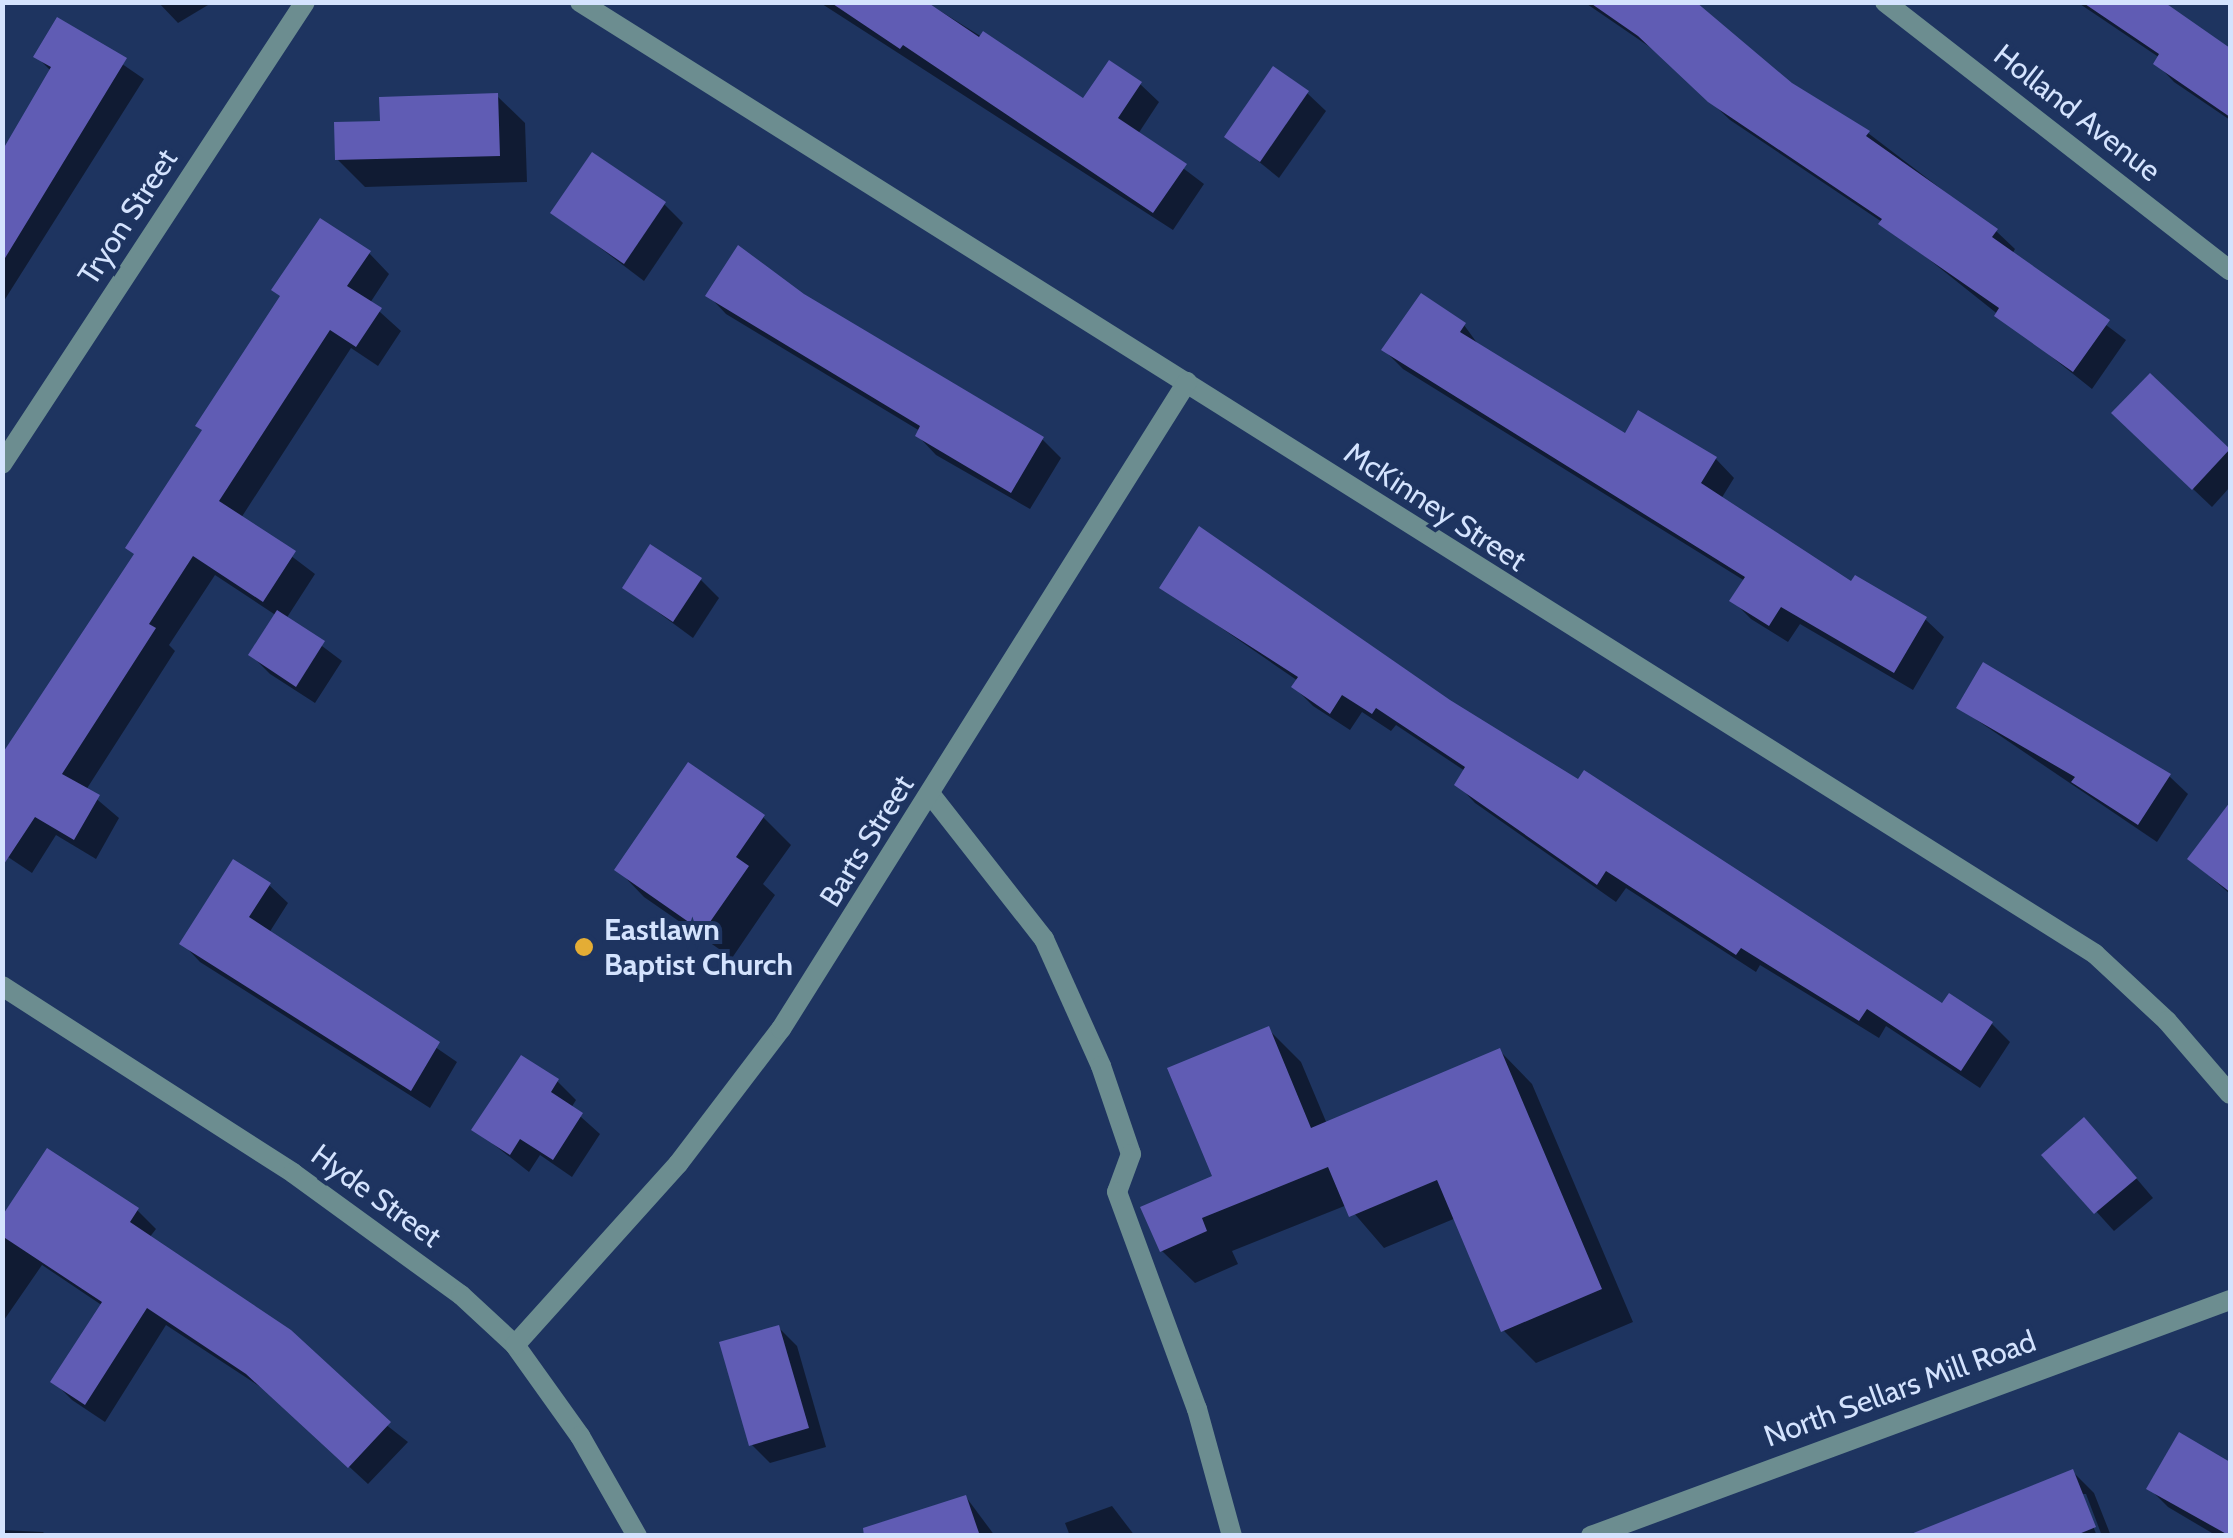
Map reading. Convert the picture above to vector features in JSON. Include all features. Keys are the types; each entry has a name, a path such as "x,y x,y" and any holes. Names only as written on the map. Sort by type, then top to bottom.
{"street":[{"name":"Tryon Street","path":"2,464 305,2"},
{"name":"McKinney Street","path":"580,2 1187,382 1445,551 2095,954 2167,1020 2230,1094"},
{"name":"Holland Avenue","path":"1885,2 2230,272"},
{"name":"Barts Street","path":"515,1346 678,1164 782,1030 1187,382"},
{"path":"932,795 1044,939 1102,1066 1130,1154 1116,1192 1197,1409 1232,1536"},
{"name":"Hyde Street","path":"2,986 379,1231 515,1346 580,1436 637,1536"},
{"name":"North Sellars Mill Road","path":"1591,1536 2230,1300"}],"building":[{"path":"830,2 927,2 979,37 983,31 1083,98 1109,60 1142,82 1118,118 1187,164 1153,213 903,45 900,49"},
{"path":"1589,2 1696,2 1792,83 1870,131 1866,136 1998,229 1992,237 2110,320 2073,372 1994,316 1999,308 1878,224 1882,219 1708,102 1638,36"},
{"path":"2082,2 2164,2 2230,48 2230,117 2153,64 2159,54"},
{"path":"57,17 127,58 2,263 2,151 51,67 33,57"},
{"path":"1273,66 1309,91 1260,162 1224,137"},
{"path":"498,93 500,156 335,160 334,122 380,121 379,97"},
{"path":"592,152 666,202 624,264 550,213"},
{"path":"320,218 371,251 347,286 382,308 356,347 330,330 219,501 296,551 263,602 193,556 149,624 156,628 62,774 100,795 74,840 35,817 2,867 2,754 134,554 125,548 202,430 195,426 280,296 271,290"},
{"path":"738,245 804,294 1044,437 1011,493 915,436 920,426 705,296"},
{"path":"1421,293 1466,323 1460,332 1625,433 1638,410 1717,457 1701,483 1851,581 1855,575 1927,617 1894,673 1781,607 1769,626 1729,601 1745,577 1381,350"},
{"path":"2150,373 2230,449 2192,490 2111,413"},
{"path":"1199,526 1450,700 1578,779 1584,770 1942,1003 1949,993 1993,1022 1961,1071 1867,1009 1859,1021 1741,948 1736,955 1606,871 1597,885 1454,785 1465,767 1376,708 1372,714 1342,695 1330,714 1291,687 1298,677 1159,588"},
{"path":"650,544 702,578 673,622 622,588"},
{"path":"277,610 325,641 296,687 248,655"},
{"path":"1983,662 2171,774 2138,825 2071,782 2075,777 1956,708"},
{"path":"688,762 765,815 736,857 749,866 703,932 614,870"},
{"path":"2230,802 2230,892 2187,859"},
{"path":"233,859 271,883 249,917 440,1042 411,1091 179,944"},
{"path":"1269,1026 1311,1128 1500,1048 1602,1289 1501,1332 1437,1180 1349,1217 1328,1167 1202,1218 1207,1231 1160,1252 1140,1207 1212,1176 1167,1068"},
{"path":"521,1055 559,1079 551,1092 583,1113 553,1160 520,1139 510,1155 471,1130"},
{"path":"2084,1117 2137,1178 2094,1214 2041,1155"},
{"path":"47,1148 139,1208 130,1222 291,1330 391,1422 348,1468 246,1374 147,1308 85,1405 50,1382 102,1302 2,1236 2,1216"},
{"path":"779,1325 809,1428 749,1446 719,1342"},
{"path":"2179,1432 2230,1462 2230,1536 2146,1489"},
{"path":"2073,1469 2096,1527 2074,1536 1906,1536"},
{"path":"966,1495 980,1536 864,1536 863,1528"}],"place":[{"name":"Eastlawn Baptist Church","path":"584,947"}]}
